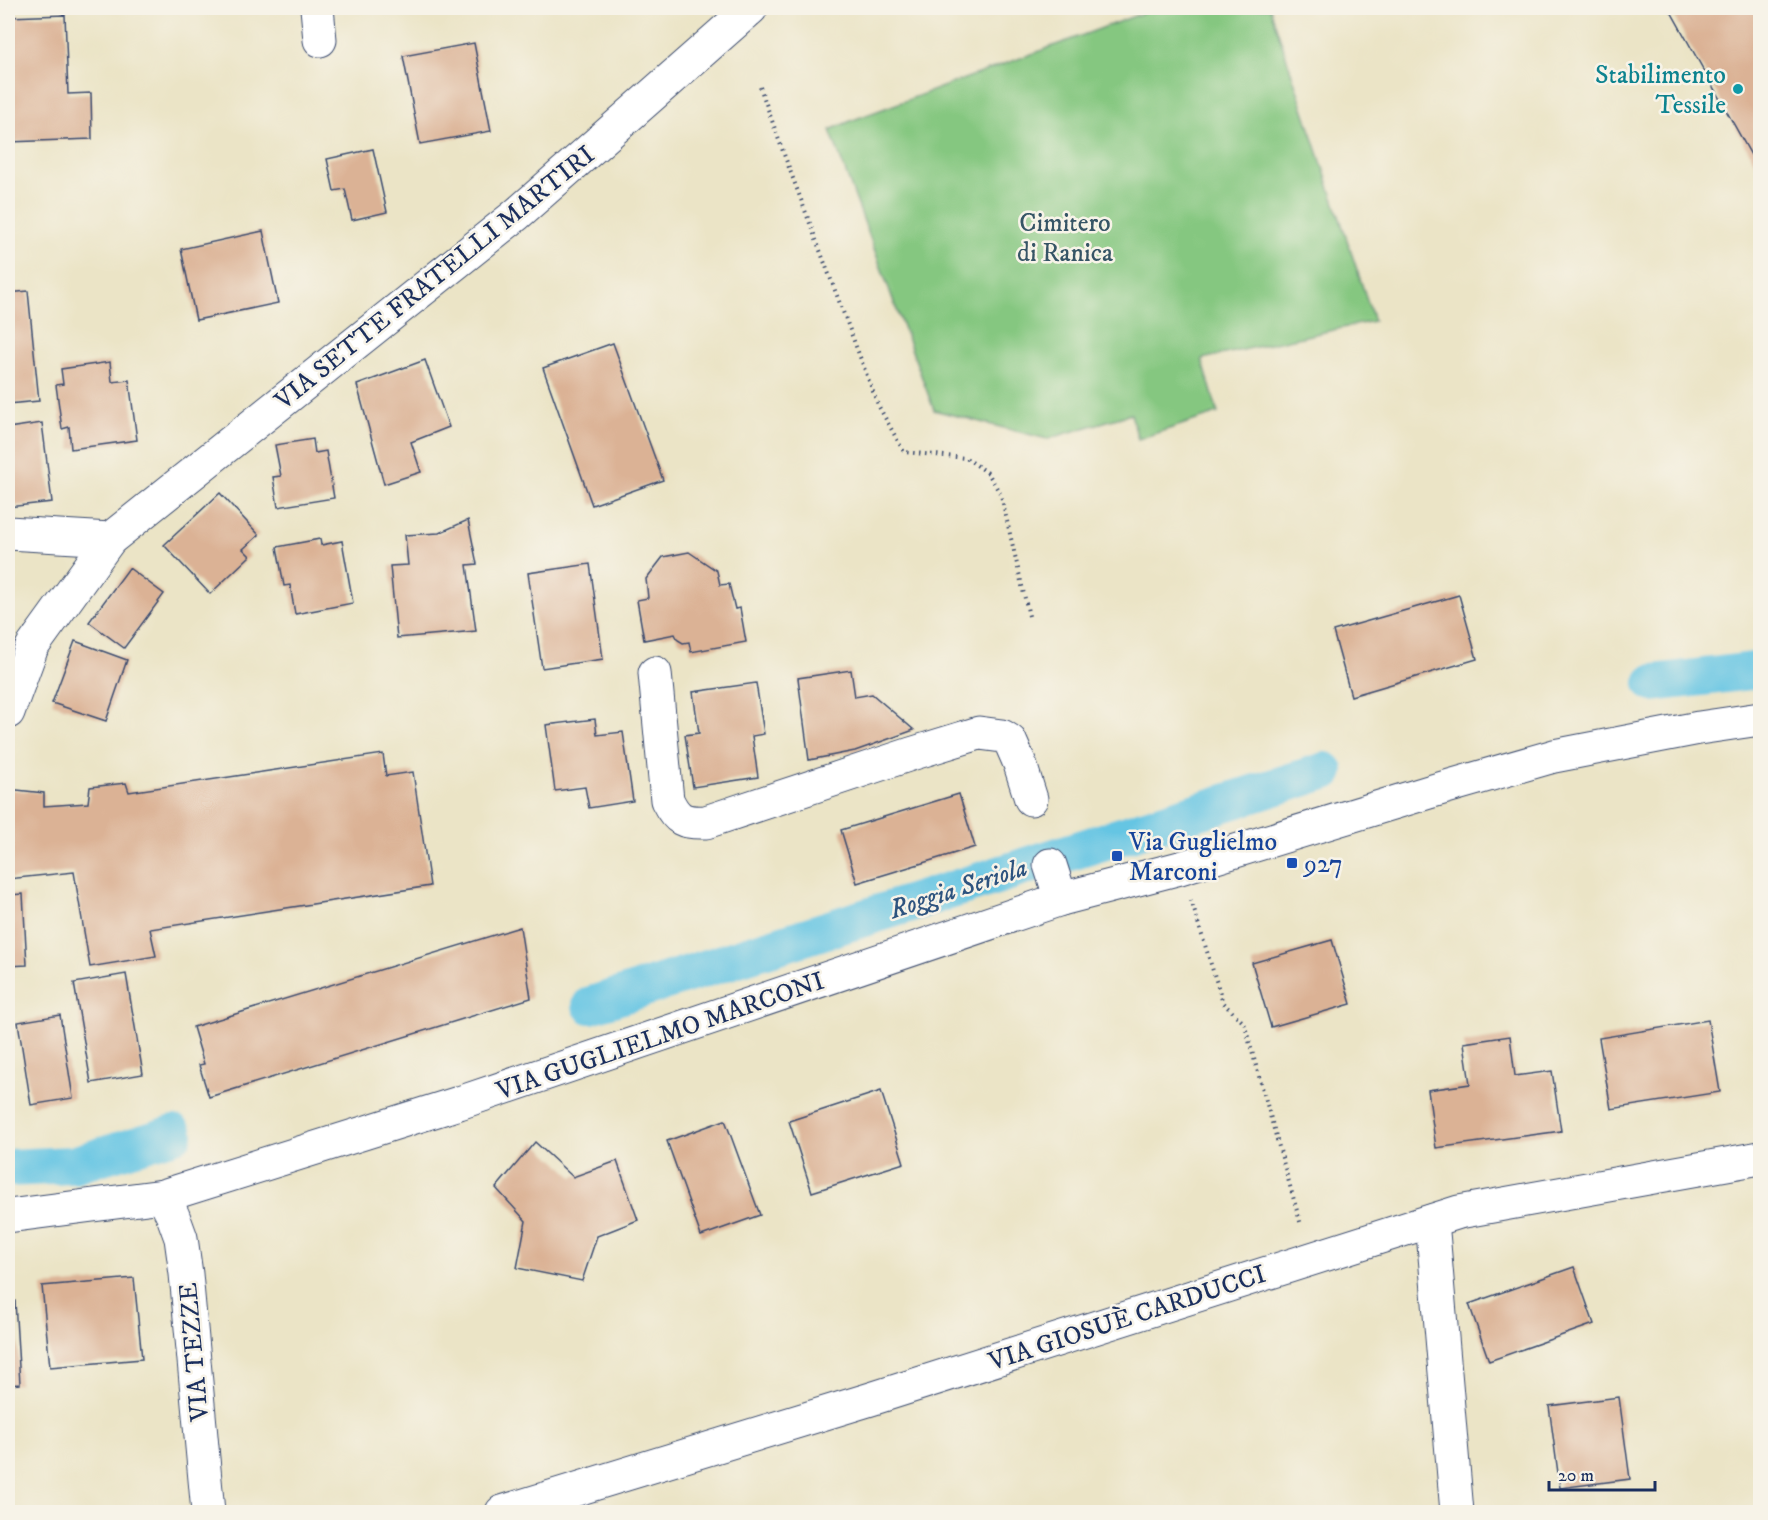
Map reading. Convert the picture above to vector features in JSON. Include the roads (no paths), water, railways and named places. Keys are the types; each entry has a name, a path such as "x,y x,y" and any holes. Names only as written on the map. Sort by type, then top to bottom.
{"street":[{"path":"317,8 320,40"},
{"name":"VIA SETTE FRATELLI MARTIRI","path":"8,712 32,647 110,539 516,215 751,8"},
{"path":"8,533 110,539"},
{"path":"655,673 667,800 675,815 691,822 706,822 979,733 1002,736 1010,741 1031,799"},
{"name":"VIA GUGLIELMO MARCONI","path":"8,1216 164,1196 459,1103 1060,899 1180,868 1554,756 1699,728 1761,719"},
{"path":"1050,865 1060,899"},
{"name":"VIA GIOSUÈ CARDUCCI","path":"502,1512 871,1399 1459,1212 1761,1158"},
{"name":"VIA TEZZE","path":"164,1196 181,1238 186,1274 207,1512"},
{"path":"1432,1221 1457,1512"}],"waterway":[{"path":"1653,683 1760,670"},
{"name":"Roggia Seriola","path":"591,1005 1325,771"},
{"path":"8,1168 73,1165 174,1134"}],"place":[{"name":"Stabilimento Tessile","path":"1738,89"},
{"name":"Via Guglielmo Marconi","path":"1117,856"},
{"name":"927","path":"1292,863"}],"park label":[{"name":"Cimitero di Ranica","path":"1065,237"}]}
